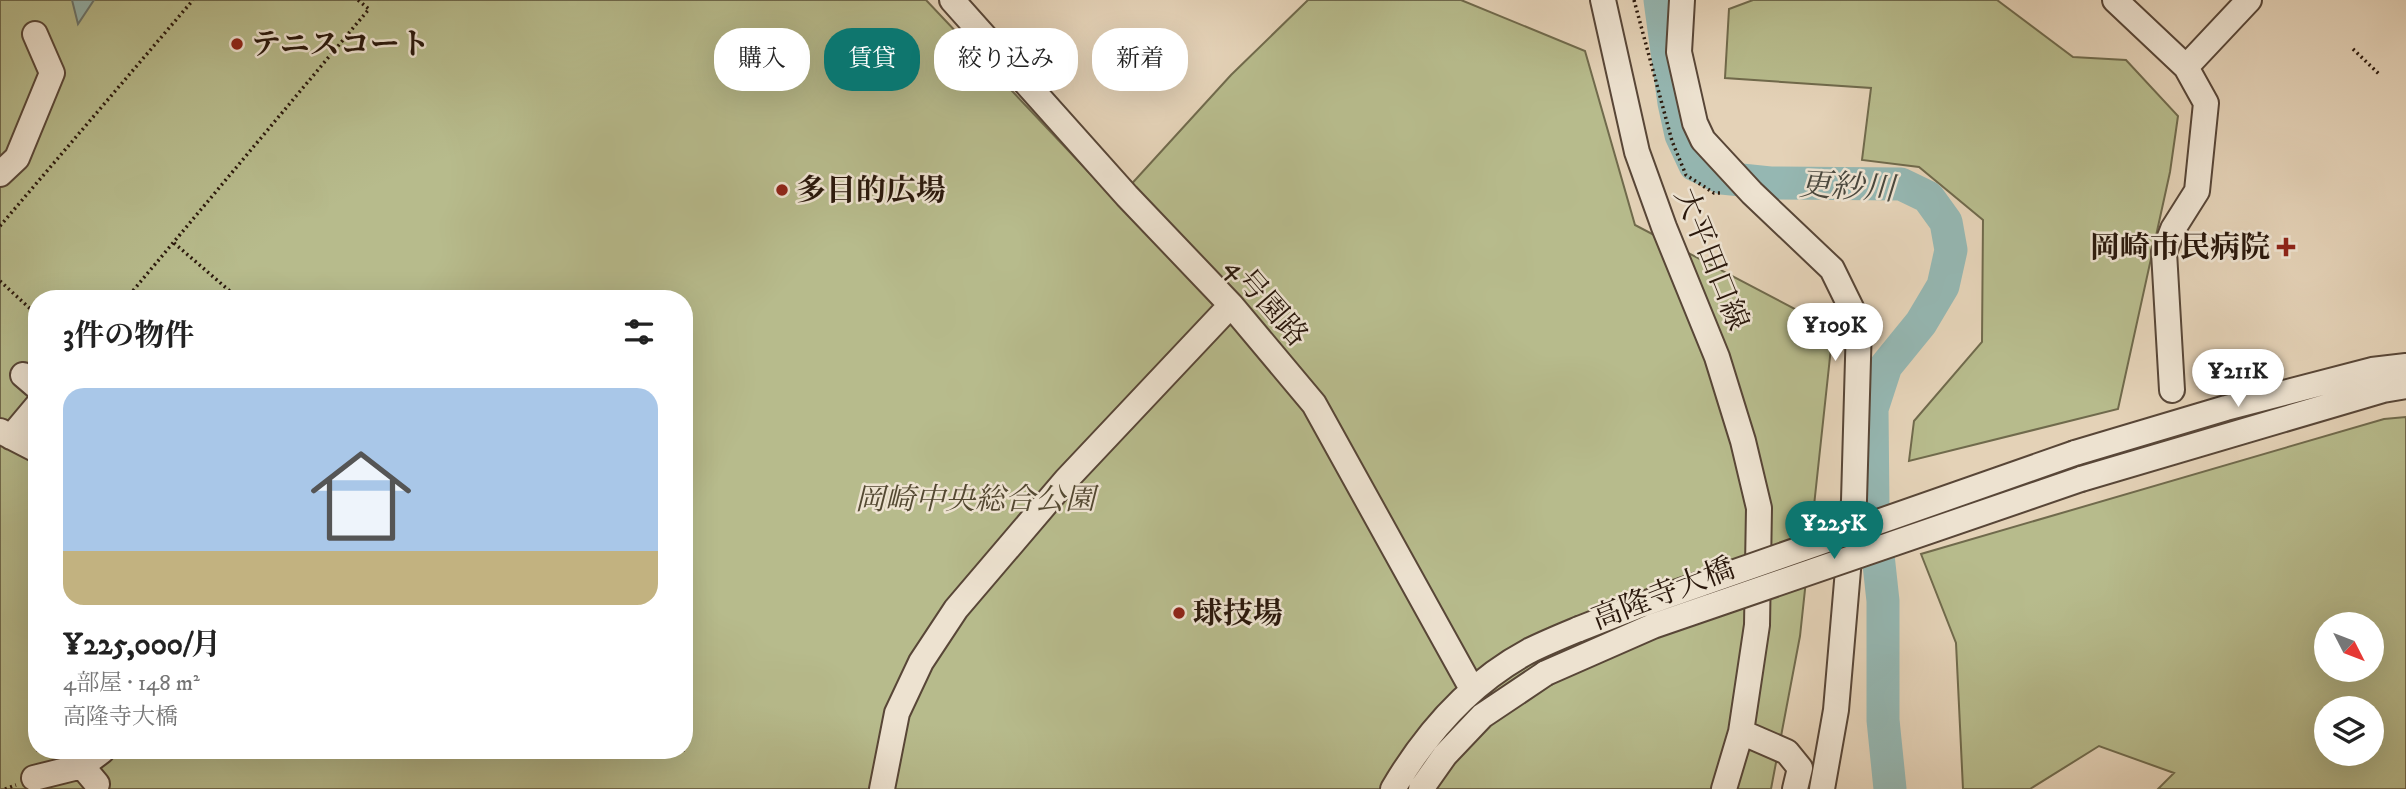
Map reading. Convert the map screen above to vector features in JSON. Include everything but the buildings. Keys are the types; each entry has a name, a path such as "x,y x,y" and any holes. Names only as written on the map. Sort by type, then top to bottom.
{"street":[{"name":"4号園路","path":"952,0 1127,196 1231,305 1314,404 1472,689"},
{"name":"大平田口線","path":"1603,0 1637,152 1664,227 1717,357 1743,440 1759,508 1757,625 1741,732 1724,789"},
{"path":"1682,0 1679,52 1695,122 1703,140 1752,193 1832,269 1859,324 1854,500 1836,710 1822,789"},
{"path":"2115,0 2186,66 2206,103 2197,191 2174,229 2164,252 2172,390"},
{"path":"2186,66 2249,0"},
{"path":"0,174 17,158 52,73 35,34"},
{"path":"882,789 897,713 921,662 956,609 1066,480 1231,305"},
{"name":"高隆寺大橋","path":"1393,789 1440,722 1472,689 1528,652 1579,629 2075,453 2252,401 2372,370 2406,366"},
{"name":"高隆寺大橋","path":"1421,789 1446,755 1482,716 1546,673 1653,626 2081,479 2383,390 2406,386"},
{"path":"28,414 6,434 28,445"},
{"path":"1741,732 1787,752 1800,768 1796,789"},
{"path":"34,778 83,764"}],"path":[{"path":"0,226 192,0"},
{"path":"134,290 369,9 358,0"},
{"path":"1634,0 1649,51"},
{"path":"2353,49 2379,74"},
{"path":"174,243 229,290"},
{"path":"0,281 28,307"}],"green space":[{"name":"岡崎中央総合公園","path":"0,0 926,0 952,28 934,28 934,91 1012,91 1116,201 1231,75 1308,0 1461,0 1585,51 1635,225 1833,329 1800,636 1771,789 0,789"},
{"path":"1753,0 1997,0 2073,57 2126,60 2178,116 2170,172 2118,409 1909,461 1914,421 1982,342 1983,220 1919,167 1862,160 1871,88 1725,78 1729,9"},
{"path":"2406,417 2406,789 2158,789 2174,773 2099,746 2030,789 1963,789 1956,643 1921,554 2384,419"}],"water":[{"path":"72,0 94,0 78,24"}],"waterway":[{"name":"更紗川","path":"1660,0 1674,103 1681,135 1695,165 1722,178 1770,183 1901,184 1928,197 1946,222 1951,250 1943,286 1921,323 1886,366 1872,409 1873,509 1883,601 1883,720 1890,789"}],"place":[{"name":"テニスコート","path":"237,44"},
{"name":"多目的広場","path":"782,190"},
{"name":"岡崎市民病院","path":"2286,247"},
{"name":"球技場","path":"1179,613"}]}
